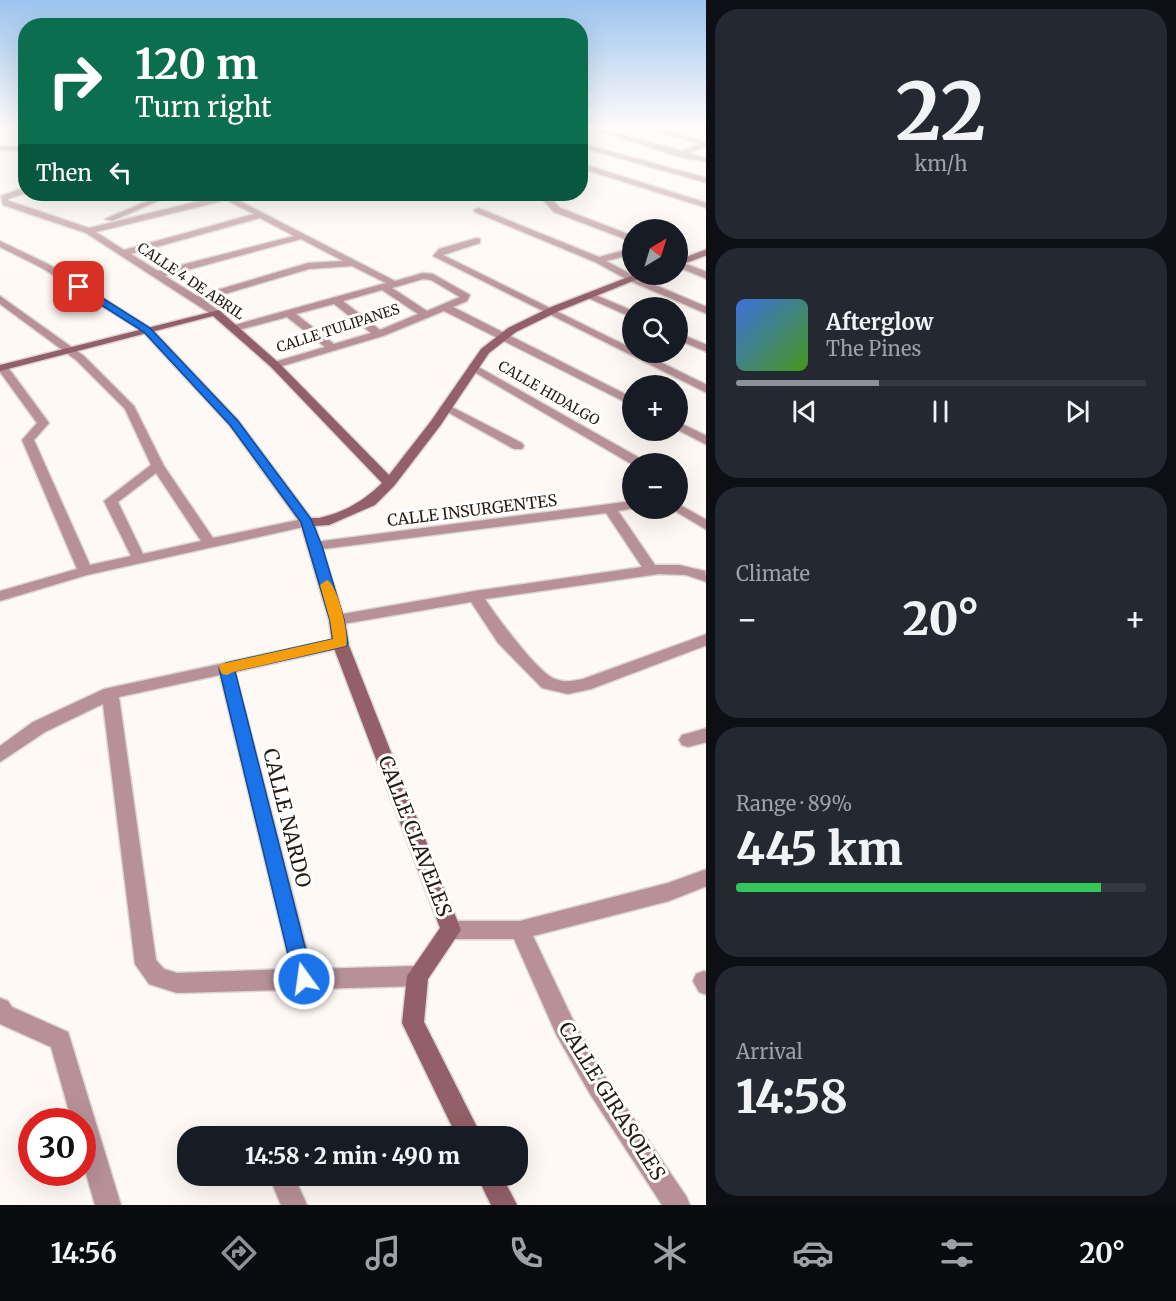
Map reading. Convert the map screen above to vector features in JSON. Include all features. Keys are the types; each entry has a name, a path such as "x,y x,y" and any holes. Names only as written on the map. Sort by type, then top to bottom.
{"main road":[{"path":"688,258 706,252"},
{"path":"307,522 324,522 370,502 389,483 485,351 505,336 548,312 622,283"},
{"path":"2,368 215,312"},
{"name":"CALLE 4 DE ABRIL","path":"215,312 236,328 275,365 389,483"},
{"name":"CALLE CLAVELES","path":"307,522 337,620 340,643 451,930 418,976 413,1023 464,1126"},
{"path":"494,1186 504,1205"}],"street":[{"path":"644,184 706,206"},
{"name":"CALLE 4 DE ABRIL","path":"18,193 4,198 6,203 86,230 215,312"},
{"path":"86,230 154,201"},
{"path":"86,230 200,201"},
{"path":"235,201 354,263 389,285 425,314"},
{"path":"549,201 557,210 622,235"},
{"path":"478,210 598,260 622,273"},
{"path":"123,253 261,215"},
{"path":"156,275 303,236"},
{"path":"477,241 442,251 438,256 548,312 701,382 706,390"},
{"path":"0,244 45,266 147,330 234,423 307,522 85,571 0,596"},
{"path":"598,260 622,253"},
{"path":"195,300 308,266 354,263"},
{"path":"688,266 706,276"},
{"name":"CALLE TULIPANES","path":"275,365 379,334 464,299 465,295 433,277 423,276 389,285"},
{"path":"236,328 389,285"},
{"path":"647,285 706,311"},
{"path":"591,296 622,310"},
{"path":"0,298 69,350 130,408 158,466 209,543"},
{"path":"335,300 379,334"},
{"path":"443,306 622,396"},
{"path":"288,313 333,348"},
{"path":"688,341 706,349"},
{"name":"CALLE HIDALGO","path":"473,367 622,453"},
{"path":"2,368 43,423 28,440 85,571"},
{"path":"446,407 518,446"},
{"path":"688,431 706,441"},
{"path":"139,559 111,501 158,466"},
{"name":"CALLE INSURGENTES","path":"315,546 622,508"},
{"path":"611,510 651,570"},
{"path":"688,515 706,526"},
{"path":"337,620 475,596 651,570 675,568 693,570 706,577"},
{"path":"475,596 504,639 548,684 568,688 585,685 706,639"},
{"path":"0,755 39,727 110,693 340,643"},
{"name":"CALLE NARDO","path":"226,668 304,979"},
{"path":"110,693 146,964 157,977 177,983 418,976"},
{"path":"688,740 706,735"},
{"path":"451,930 520,930 669,892 706,878"},
{"name":"CALLE GIRASOLES","path":"520,930 564,1026 598,1086 677,1205"},
{"path":"0,1009 4,1015 60,1040 108,1205"},
{"path":"285,1186 294,1205"}],"slow traffic":[{"path":"227,670 226,668 340,643 337,620 327,585"}],"route":[{"path":"79,287 147,330 234,423 307,522 315,546 337,620 340,643 226,668 304,979"}]}
